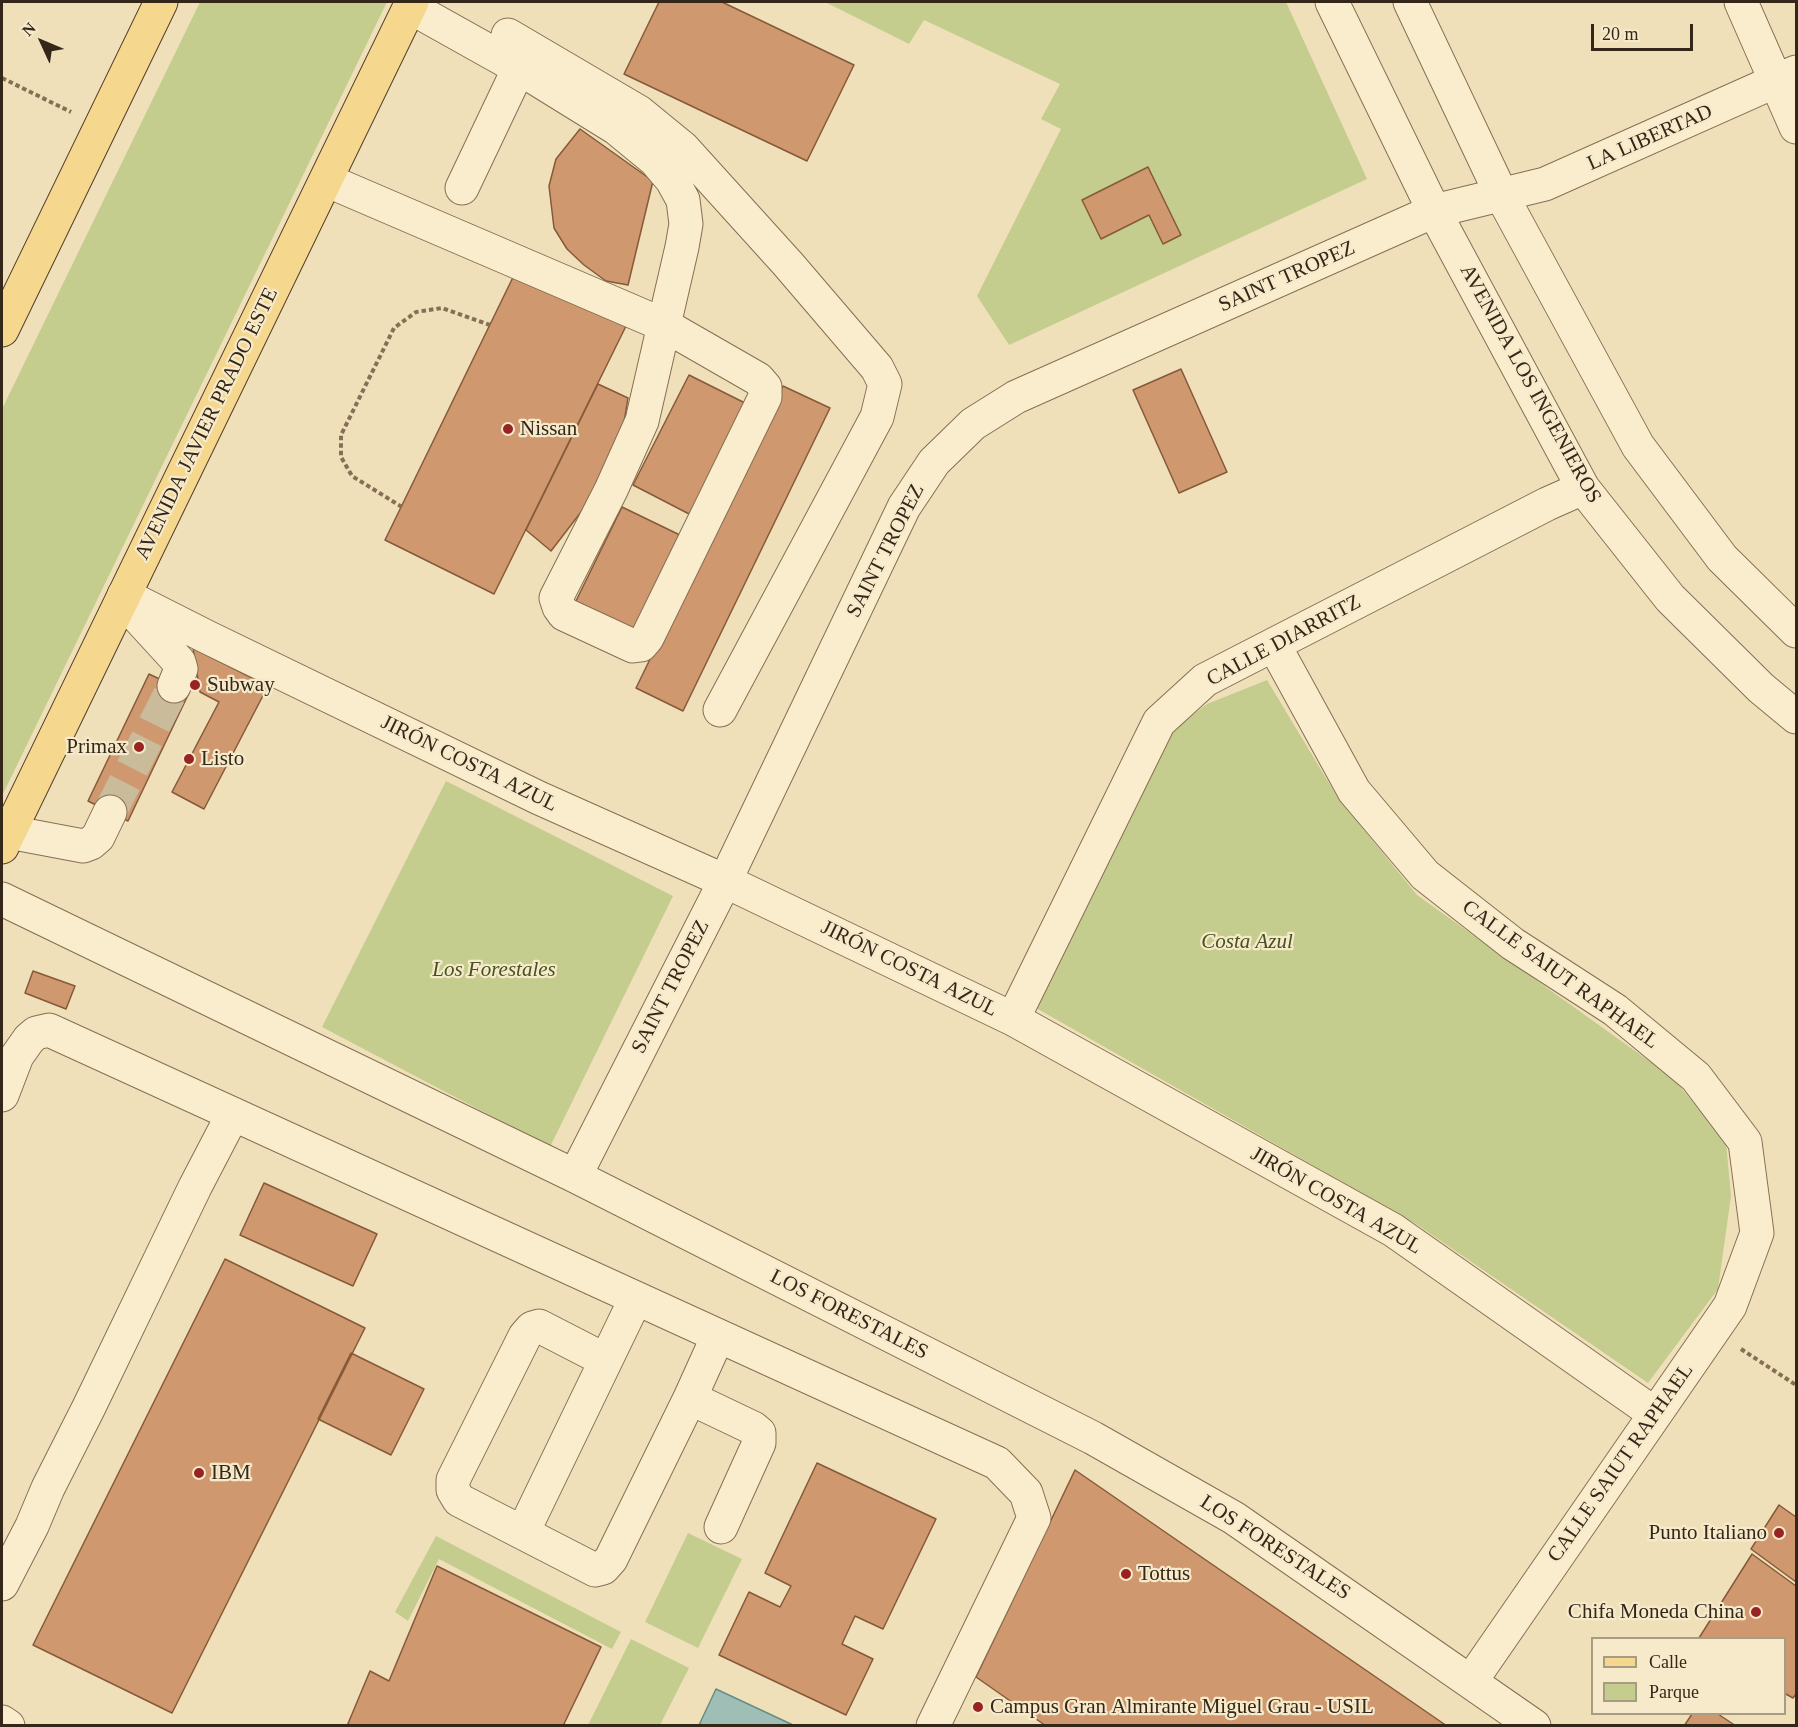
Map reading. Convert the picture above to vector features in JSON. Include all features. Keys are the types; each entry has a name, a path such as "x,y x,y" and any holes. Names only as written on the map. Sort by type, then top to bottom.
{"main road":[{"path":"2,330 161,2"},
{"name":"AVENIDA JAVIER PRADO ESTE","path":"5,840 411,4"}],"street":[{"path":"326,180 664,325 758,379 765,387 765,397 647,638 641,645 633,646 564,614 556,598 611,490 642,421 664,325 686,225 683,200 672,180 655,160 524,57 447,2"},
{"name":"AVENIDA LOS INGENIEROS","path":"1332,2 1434,212 1583,488 1670,598 1761,688 1797,717"},
{"path":"1410,2 1502,196 1638,446 1722,558 1797,631"},
{"path":"1741,2 1787,77 1797,127"},
{"path":"411,4 639,112 683,147 877,368 885,384 877,417 720,710"},
{"path":"462,188 524,57"},
{"name":"LA LIBERTAD","path":"1502,196 1545,184 1787,77"},
{"name":"SAINT TROPEZ","path":"575,1176 725,881 904,507 934,462 973,423 1016,397 1434,212 1502,196"},
{"name":"CALLE DIARRITZ","path":"1013,1018 1159,722 1205,680 1547,504 1583,488"},
{"path":"123,597 179,662 181,669 174,686"},
{"name":"JIRÓN COSTA AZUL","path":"123,597 539,798 725,881 1013,1018 1393,1230 1655,1414"},
{"name":"CALLE SAIUT RAPHAEL","path":"1274,645 1354,791 1425,875 1513,944 1615,1010 1696,1077 1745,1142 1757,1233 1730,1306 1471,1681"},
{"path":"5,840 82,846 98,837 110,812"},
{"name":"LOS FORESTALES","path":"2,899 575,1176 1103,1444 1234,1518 1534,1725"},
{"path":"2,1095 17,1056 29,1038 36,1033 49,1030 998,1463 1026,1493 1034,1518 933,1725"},
{"path":"8,1571 195,1187 233,1114"},
{"path":"523,1533 636,1298"},
{"path":"605,1360 539,1326 532,1328 525,1336 453,1480 453,1490 459,1500 595,1570 603,1568 611,1559 718,1336"},
{"path":"690,1398 759,1433 759,1443 721,1527"},
{"path":"2,1722 8,1725"}],"path":[{"path":"2,78 101,126"},
{"path":"402,507 352,476 341,457 341,435 394,328 416,312 442,308 490,326"},
{"path":"1712,1330 1797,1385"}],"green space":[{"path":"200,2 387,2 2,796 2,409"},
{"path":"825,2 1286,2 1367,179 1009,345 977,296 1061,129 1041,119 1060,84 924,20 909,44"},
{"name":"Costa Azul","path":"1267,680 1338,798 1417,895 1673,1078 1726,1142 1731,1196 1718,1289 1648,1383 1416,1224 1036,1008 1163,737 1207,704"},
{"name":"Los Forestales","path":"446,781 673,896 550,1147 322,1027"},
{"path":"688,1533 742,1559 698,1648 645,1622"},
{"path":"436,1536 621,1632 612,1649 439,1559 408,1621 395,1612"},
{"path":"631,1639 689,1668 660,1725 588,1725"}],"water":[{"path":"716,1689 793,1725 699,1725"}],"building":[{"path":"659,2 722,2 854,65 807,161 624,74"},
{"path":"580,129 653,181 628,285 606,281 584,265 567,249 554,228 549,186 556,159"},
{"path":"1148,167 1181,235 1163,244 1149,215 1101,239 1082,200"},
{"name":"Nissan","path":"518,267 629,320 494,594 385,540"},
{"path":"1181,369 1227,472 1179,493 1133,390"},
{"path":"689,375 749,405 693,516 633,485"},
{"path":"598,384 628,398 624,422 588,503 551,551 526,530"},
{"path":"783,386 830,408 683,711 636,688"},
{"path":"622,507 684,537 637,635 574,605"},
{"path":"193,648 268,686 204,809 172,792 219,702 200,692"},
{"name":"Primax","path":"149,674 189,693 128,821 88,801"},
{"path":"33,971 75,986 66,1009 25,993"},
{"path":"264,1183 377,1234 353,1286 240,1235"},
{"path":"225,1259 365,1328 172,1713 33,1645"},
{"path":"351,1353 424,1389 391,1455 318,1419"},
{"path":"817,1463 936,1519 883,1629 855,1616 842,1644 873,1659 846,1715 719,1655 749,1592 780,1607 791,1586 765,1573"},
{"name":"Tottus","path":"1075,1470 1447,1726 1046,1726 976,1677"},
{"name":"Punto Italiano","path":"1779,1505 1796,1517 1796,1582 1751,1549"},
{"name":"Chifa Moneda China","path":"1752,1554 1796,1586 1796,1694 1793,1698 1786,1694 1786,1637 1700,1637"},
{"path":"437,1566 601,1647 563,1726 347,1726 370,1671 389,1681"},
{"path":"1691,1715 1720,1715 1736,1726 1684,1726"}],"tunnel":[{"path":"110,812 174,686"}],"place":[{"name":"Nissan","path":"508,429"},
{"name":"Subway","path":"195,685"},
{"name":"Primax","path":"139,747"},
{"name":"Listo","path":"189,759"},
{"name":"IBM","path":"199,1473"},
{"name":"Punto Italiano","path":"1779,1533"},
{"name":"Tottus","path":"1126,1574"},
{"name":"Chifa Moneda China","path":"1756,1612"},
{"name":"Campus Gran Almirante Miguel Grau - USIL","path":"978,1707"}]}
